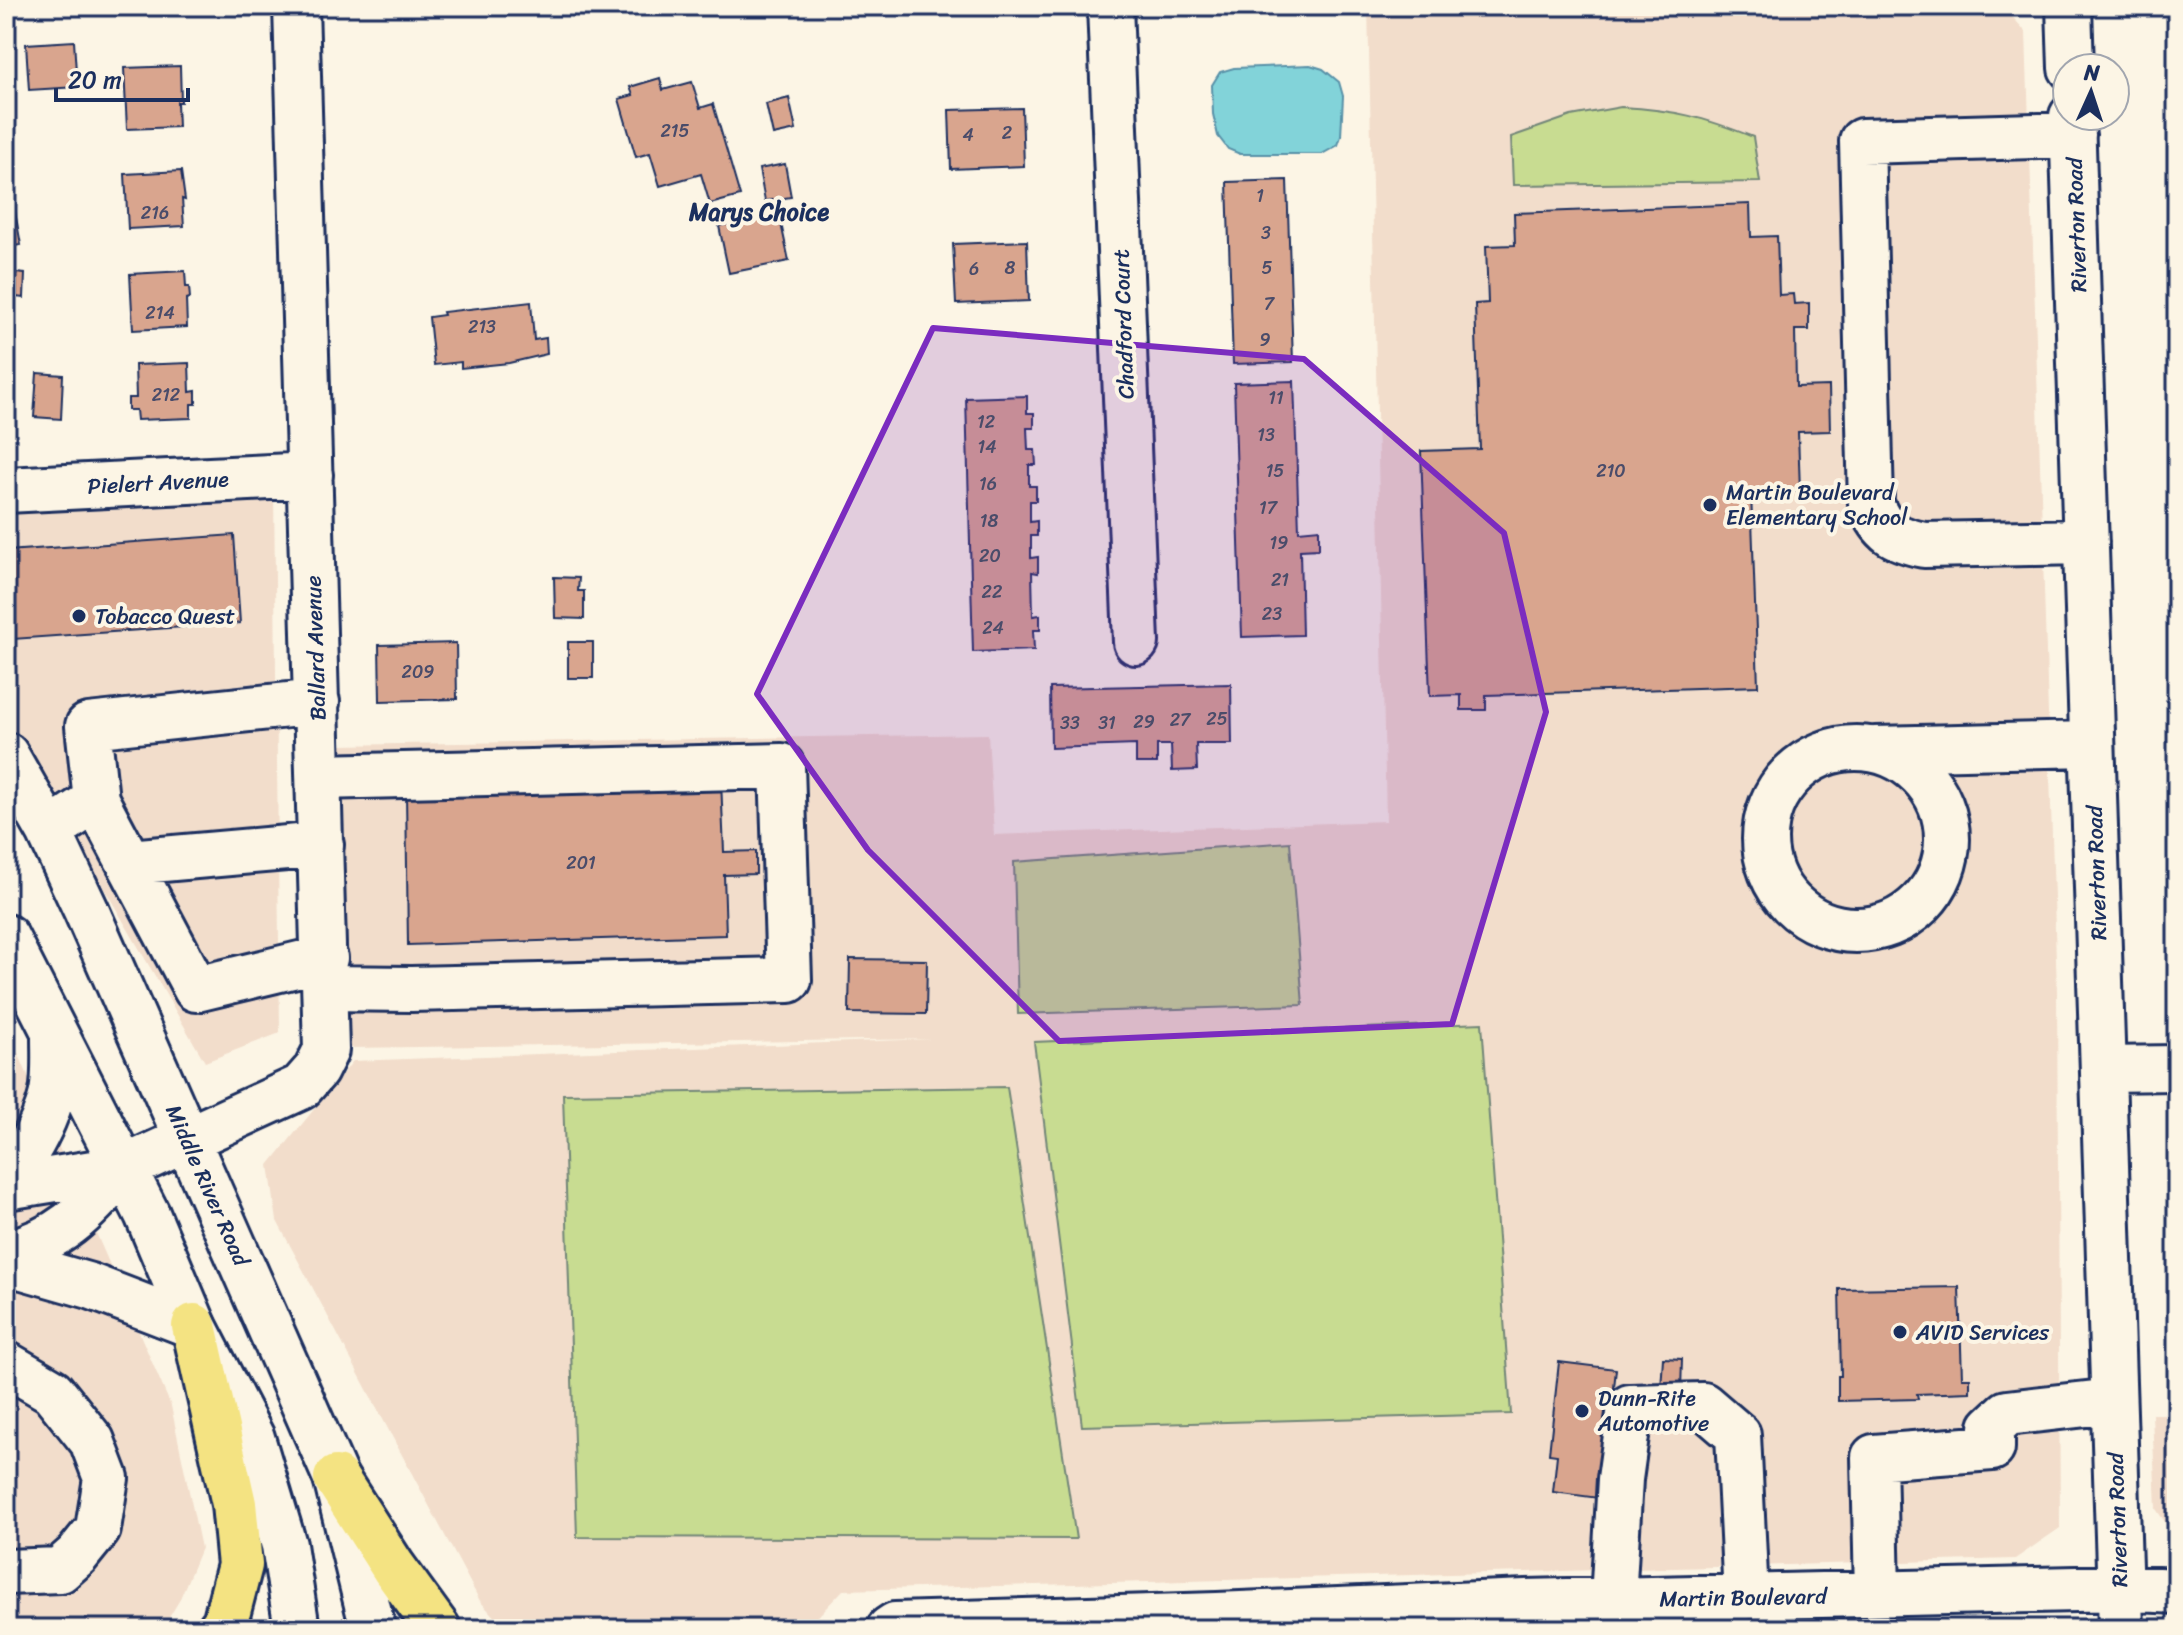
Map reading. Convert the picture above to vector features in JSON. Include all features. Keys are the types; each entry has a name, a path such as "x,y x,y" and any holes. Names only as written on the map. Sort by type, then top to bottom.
{"main road":[{"path":"194,1326 234,1504 240,1565 225,1623 220,1629"},
{"path":"336,1478 393,1567 438,1629"}],"street":[{"name":"Ballard Avenue","path":"124,1168 301,1087 316,1070 326,1050 296,6"},
{"name":"Chadford Court","path":"1110,6 1136,642"},
{"path":"2069,6 2070,52"},
{"path":"2051,127 1862,141 1871,504 1880,525 1902,541 1924,545 2086,542"},
{"name":"Riverton Road","path":"2073,132 2120,1609"},
{"name":"Pielert Avenue","path":"6,490 310,475"},
{"path":"317,702 88,726 96,800 196,989 325,973 411,989 789,980 782,766 319,777"},
{"path":"1873,749 1901,759 1925,778 1941,803 1948,832 1945,861 1933,889 1913,911 1887,925 1872,928 1857,930 1827,926 1801,911 1780,889 1768,862 1765,833 1772,804 1788,777 1813,758 1842,749 2092,744"},
{"name":"Middle River Road","path":"6,755 49,831 336,1478 373,1629"},
{"path":"49,831 96,800"},
{"path":"129,862 321,845"},
{"path":"6,937 147,1214 194,1326 252,1438 284,1545 297,1629"},
{"path":"6,1173 31,1148 53,1090 54,1032"},
{"path":"2103,1069 2177,1068"},
{"path":"6,1187 124,1168"},
{"path":"6,1253 30,1247 78,1220 124,1168"},
{"path":"6,1262 90,1286 194,1326"},
{"path":"6,1364 52,1391 92,1441 106,1478 98,1529 77,1555 60,1570 6,1572"},
{"path":"1877,1594 1874,1457 1992,1448 1992,1427 2007,1413 2113,1401"},
{"path":"1613,1600 1620,1479 1630,1407 1703,1405 1738,1435 1746,1597"},
{"name":"Martin Boulevard","path":"889,1629 895,1625 1877,1594 2120,1609 2177,1591"}],"highlighted area":[{"path":"933,328 1304,359 1504,533 1546,712 1452,1024 1059,1041 868,850 757,694"}],"shaded area":[{"name":"Martin Boulevard Elementary School","path":"1368,6 2007,11 2026,32 2057,991 2060,1528 2015,1559 843,1590 806,1629 505,1629 480,1601 277,1221 269,1165 353,1061 931,1039 350,1048 338,745 988,734 994,835 1386,821"},
{"path":"274,491 280,1033 205,1062 6,719 6,514"},
{"path":"6,1025 171,1406 201,1548 179,1601 162,1629 6,1629"},
{"path":"2152,1414 2177,1414 2177,1539 2156,1509"}],"green space":[{"path":"1621,107 1688,116 1753,137 1760,182 1513,185 1511,137 1571,116"},
{"path":"1290,842 1303,1005 1018,1014 1014,862"},
{"path":"1482,1023 1511,1414 1082,1426 1034,1042"},
{"path":"1007,1087 1076,1539 577,1537 563,1094"}],"water":[{"path":"1310,65 1323,69 1339,82 1343,96 1338,145 1322,154 1240,154 1228,149 1218,136 1213,114 1212,85 1220,72 1234,68"}],"building":[{"path":"74,41 77,87 29,90 26,44"},
{"path":"180,66 178,127 127,129 124,68"},
{"path":"660,78 663,90 692,82 700,108 713,104 740,196 710,204 701,174 660,186 650,153 636,157 619,99 633,95 630,87"},
{"path":"789,98 796,130 773,135 766,104"},
{"path":"1022,108 1024,166 951,169 949,110"},
{"path":"785,164 791,197 765,201 759,169"},
{"path":"181,171 185,200 182,199 184,226 128,229 125,174"},
{"path":"6,174 21,245 6,247"},
{"path":"1287,180 1293,362 1233,364 1227,182"},
{"path":"1750,204 1751,237 1777,236 1779,295 1793,294 1794,304 1809,303 1809,330 1795,330 1796,387 1829,386 1830,431 1798,432 1800,491 1751,492 1758,686 1486,695 1486,710 1461,710 1461,695 1430,696 1421,451 1480,449 1475,304 1488,303 1486,246 1515,245 1514,213"},
{"path":"779,214 789,261 729,273 719,226"},
{"path":"2174,227 2177,227 2177,284 2174,284"},
{"path":"1027,241 1029,301 956,304 953,244"},
{"path":"185,271 190,298 186,299 187,327 133,330 130,274"},
{"path":"6,272 25,274 24,298 6,296"},
{"path":"531,302 534,340 546,338 547,354 509,363 461,368 461,362 434,365 429,317 444,315 443,312"},
{"path":"189,363 190,392 196,391 196,404 191,404 191,418 137,420 136,410 128,410 128,398 136,398 135,365"},
{"path":"37,373 63,375 61,419 34,417"},
{"path":"1294,381 1299,531 1319,529 1319,549 1300,550 1302,635 1242,637 1234,383"},
{"path":"1027,396 1027,413 1034,413 1034,428 1027,428 1028,450 1035,450 1036,465 1029,465 1029,486 1036,486 1036,501 1030,501 1030,522 1037,521 1037,536 1031,536 1031,558 1038,557 1038,573 1032,572 1033,616 1040,615 1040,630 1033,630 1034,650 973,652 966,398"},
{"path":"234,535 240,623 13,639 7,551"},
{"path":"554,577 579,578 578,591 584,591 584,619 555,618"},
{"path":"568,642 593,642 593,678 568,678"},
{"path":"456,643 457,699 380,701 379,645"},
{"path":"1231,684 1232,744 1196,744 1197,770 1172,771 1171,745 1157,745 1157,763 1136,763 1136,745 1051,748 1050,688"},
{"path":"721,780 724,852 756,851 756,874 724,875 726,935 408,945 406,791"},
{"path":"850,959 927,960 926,1014 849,1013"},
{"name":"AVID Services","path":"1959,1287 1962,1378 1970,1378 1970,1392 1917,1394 1918,1399 1838,1401 1838,1376 1841,1376 1839,1289"},
{"path":"1663,1358 1682,1359 1681,1390 1661,1389"},
{"name":"Dunn-Rite Automotive","path":"1559,1362 1616,1369 1606,1460 1598,1498 1553,1492 1557,1455 1549,1454"}],"place":[{"name":"Martin Boulevard Elementary School","path":"1710,505"},
{"name":"Tobacco Quest","path":"79,616"},
{"name":"AVID Services","path":"1900,1332"},
{"name":"Dunn-Rite Automotive","path":"1582,1411"}],"district":[{"name":"Marys Choice","path":"759,212"}]}
